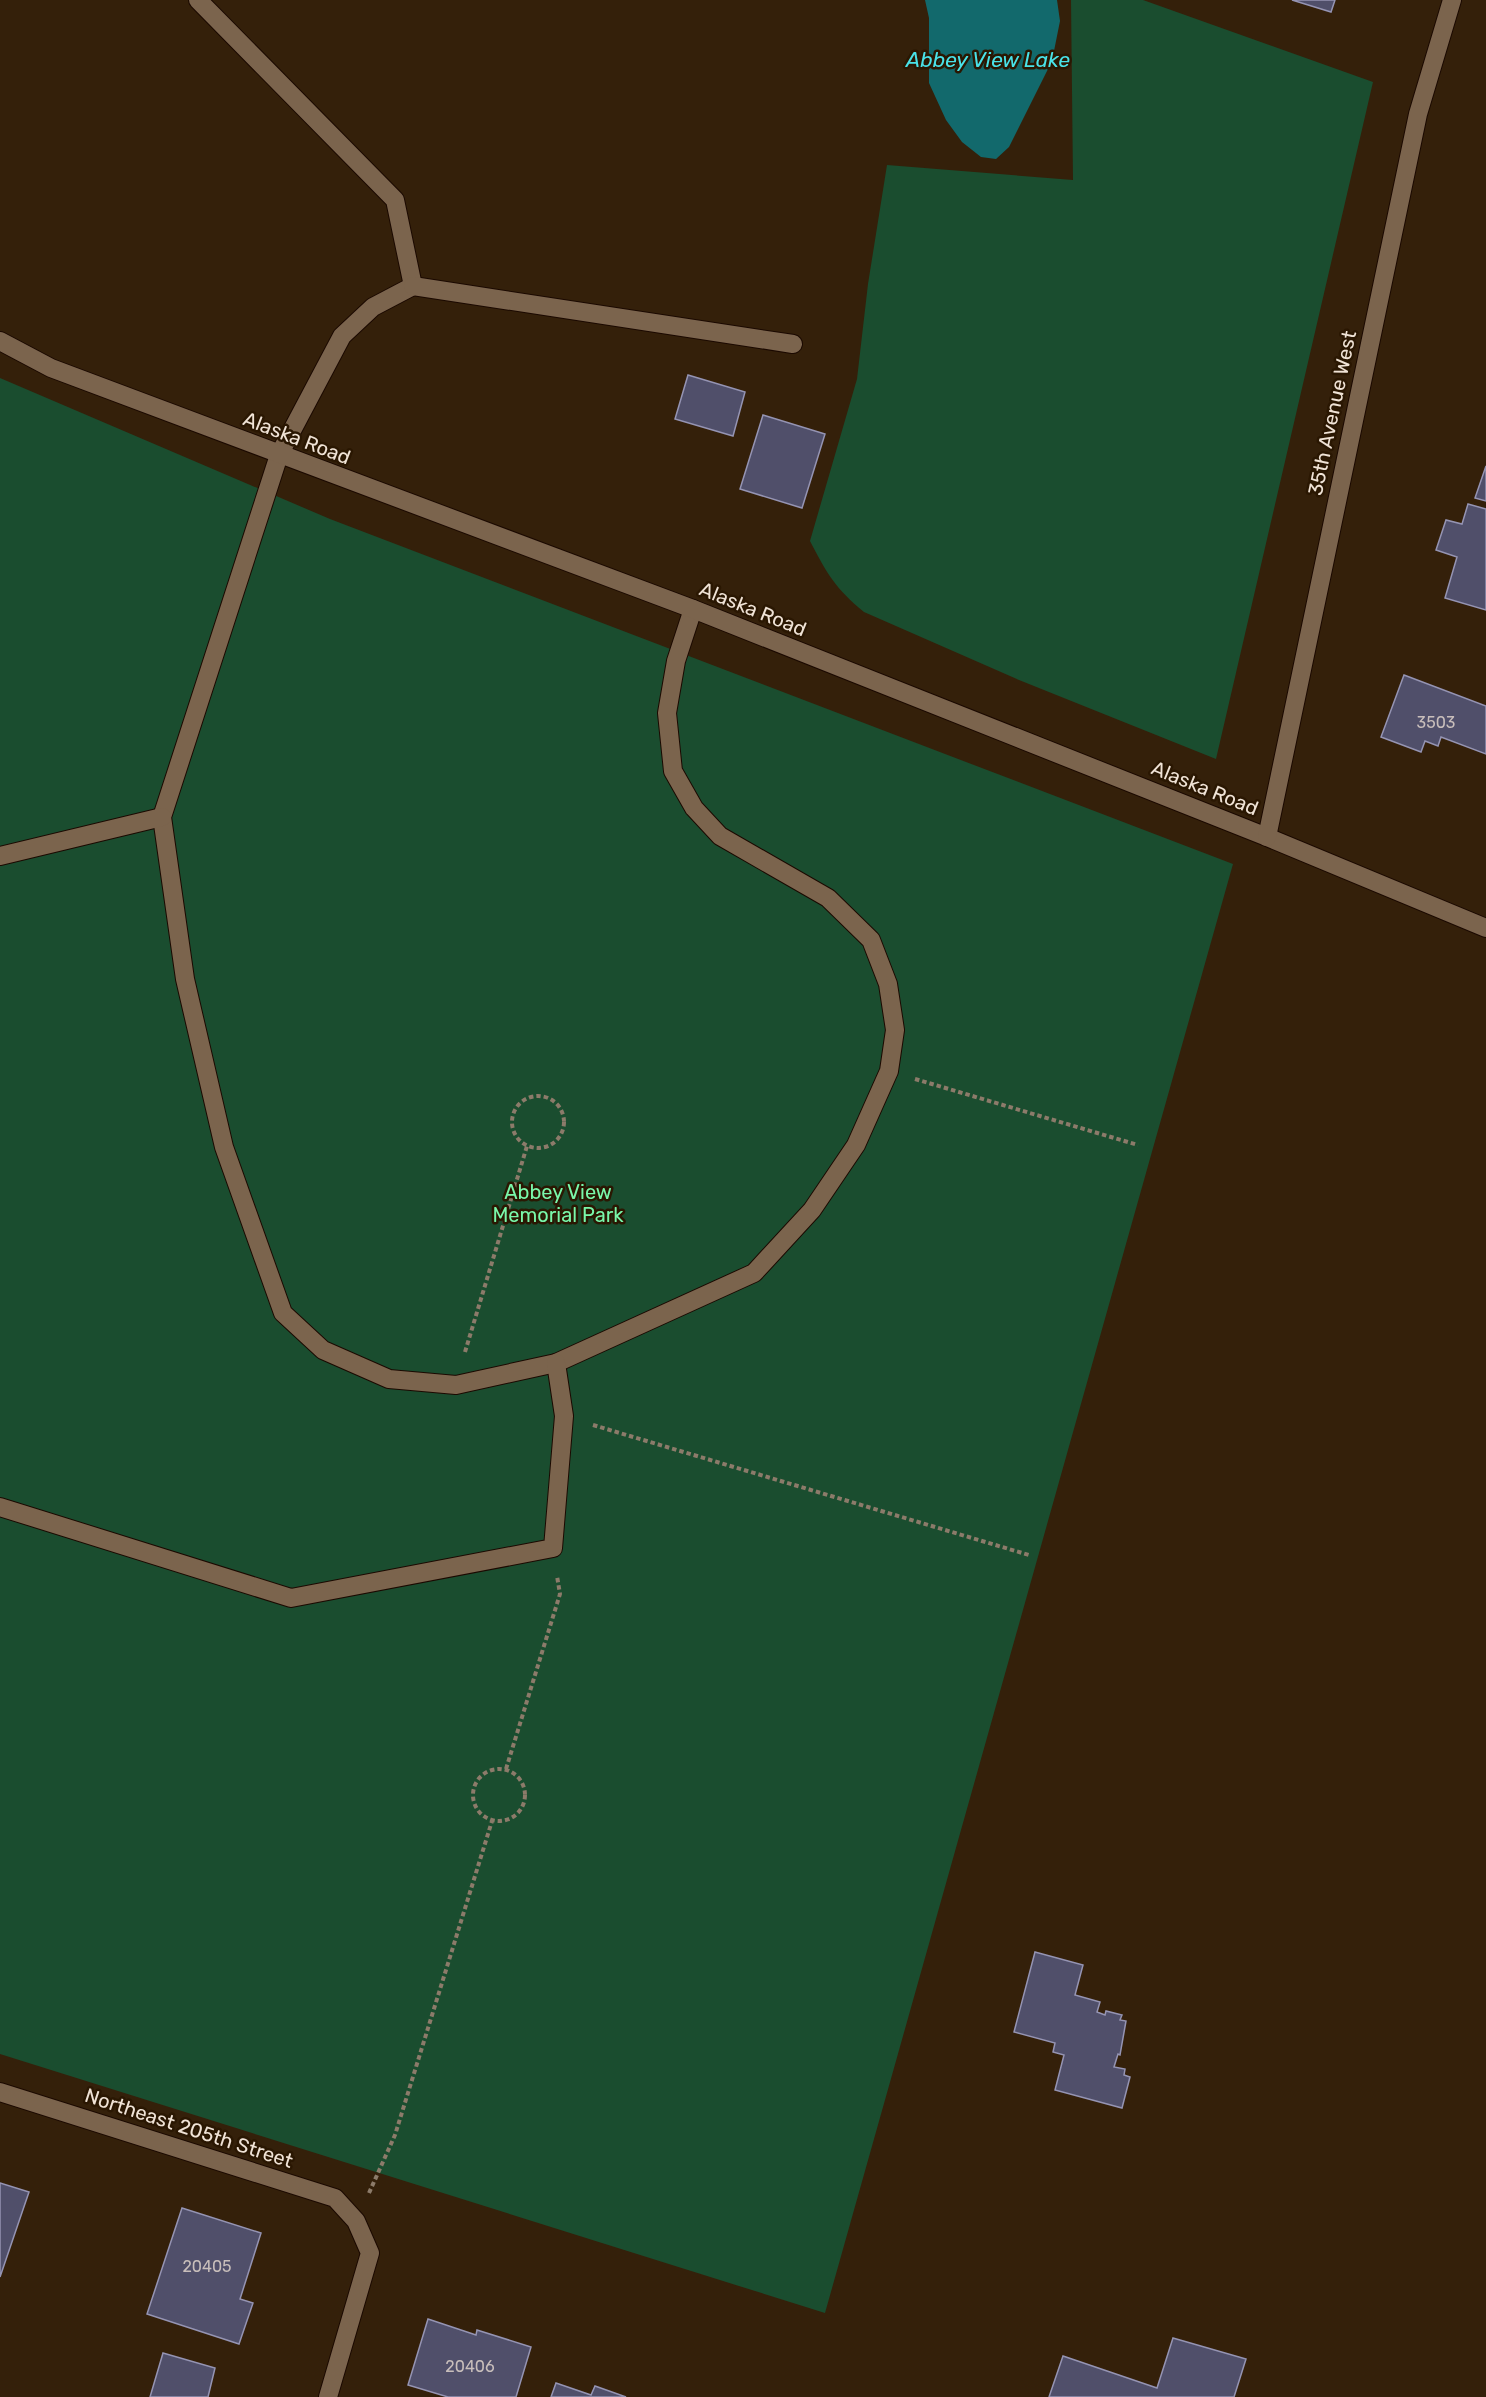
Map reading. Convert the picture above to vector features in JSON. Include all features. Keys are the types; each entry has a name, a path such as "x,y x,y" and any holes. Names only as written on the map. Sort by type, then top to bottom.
{"street":[{"path":"198,0 395,200 413,286"},
{"name":"35th Avenue West","path":"1267,837 1418,114 1452,0"},
{"path":"693,609 676,661 667,713 673,771 694,808 720,836 828,898 871,940 888,984 895,1030 889,1071 856,1145 812,1210 754,1273 556,1363 456,1385 389,1379 323,1350 283,1313 224,1147 185,979 162,817 279,455 342,336 373,307 413,286 793,344"},
{"name":"Alaska Road","path":"0,341 51,368 693,609 1267,837 1486,928"},
{"path":"0,856 162,817"},
{"path":"0,1507 291,1598 553,1548 564,1416 556,1363"},
{"name":"Northeast 205th Street","path":"0,2092 335,2198 356,2221 370,2253 328,2397"}],"path":[{"path":"889,1071 1138,1145"},
{"path":"543,1096 551,1099 558,1105 564,1121 559,1138 545,1148 527,1146 515,1135 512,1127 514,1110 526,1099 543,1096"},
{"path":"456,1385 527,1146"},
{"path":"564,1416 1029,1555"},
{"path":"506,1769 560,1594 553,1548"},
{"path":"506,1769 520,1778 526,1794 525,1802 516,1816 508,1820 492,1821 477,1810 473,1792 475,1784 480,1776 488,1771 506,1769"},
{"path":"356,2221 395,2135 492,1821"}],"green space":[{"path":"1071,0 1143,0 1373,82 1216,759 1019,680 864,612 833,580 810,541 857,379 868,284 887,165 1073,180"},
{"name":"Abbey View Memorial Park","path":"0,378 330,519 1233,864 825,2313 0,2054"}],"water":[{"name":"Abbey View Lake","path":"925,0 1057,0 1060,21 1052,61 1009,147 996,159 981,157 962,142 946,120 929,83 929,18"}],"building":[{"path":"1292,0 1335,0 1331,12"},
{"path":"688,375 745,392 733,436 675,419"},
{"path":"763,415 825,434 802,508 740,489"},
{"path":"1486,466 1486,501 1475,498"},
{"path":"1468,504 1486,509 1486,610 1445,598 1457,557 1436,550 1446,520 1462,524"},
{"path":"1404,675 1486,706 1486,754 1441,737 1438,746 1425,741 1421,752 1381,737"},
{"path":"1035,1952 1083,1965 1075,1995 1100,2002 1097,2012 1105,2015 1106,2011 1122,2015 1120,2020 1126,2021 1120,2055 1118,2054 1114,2067 1125,2069 1124,2075 1130,2077 1122,2108 1055,2090 1064,2055 1053,2052 1055,2043 1014,2032"},
{"path":"0,2183 29,2192 0,2277"},
{"path":"182,2208 261,2233 240,2299 253,2303 239,2344 147,2314"},
{"path":"428,2319 476,2335 477,2330 531,2347 516,2397 448,2397 408,2385"},
{"path":"1173,2338 1246,2359 1234,2397 1049,2397 1063,2356 1157,2388"},
{"path":"163,2353 215,2368 208,2397 150,2397"},
{"path":"556,2383 591,2395 595,2386 626,2397 551,2397"}]}
